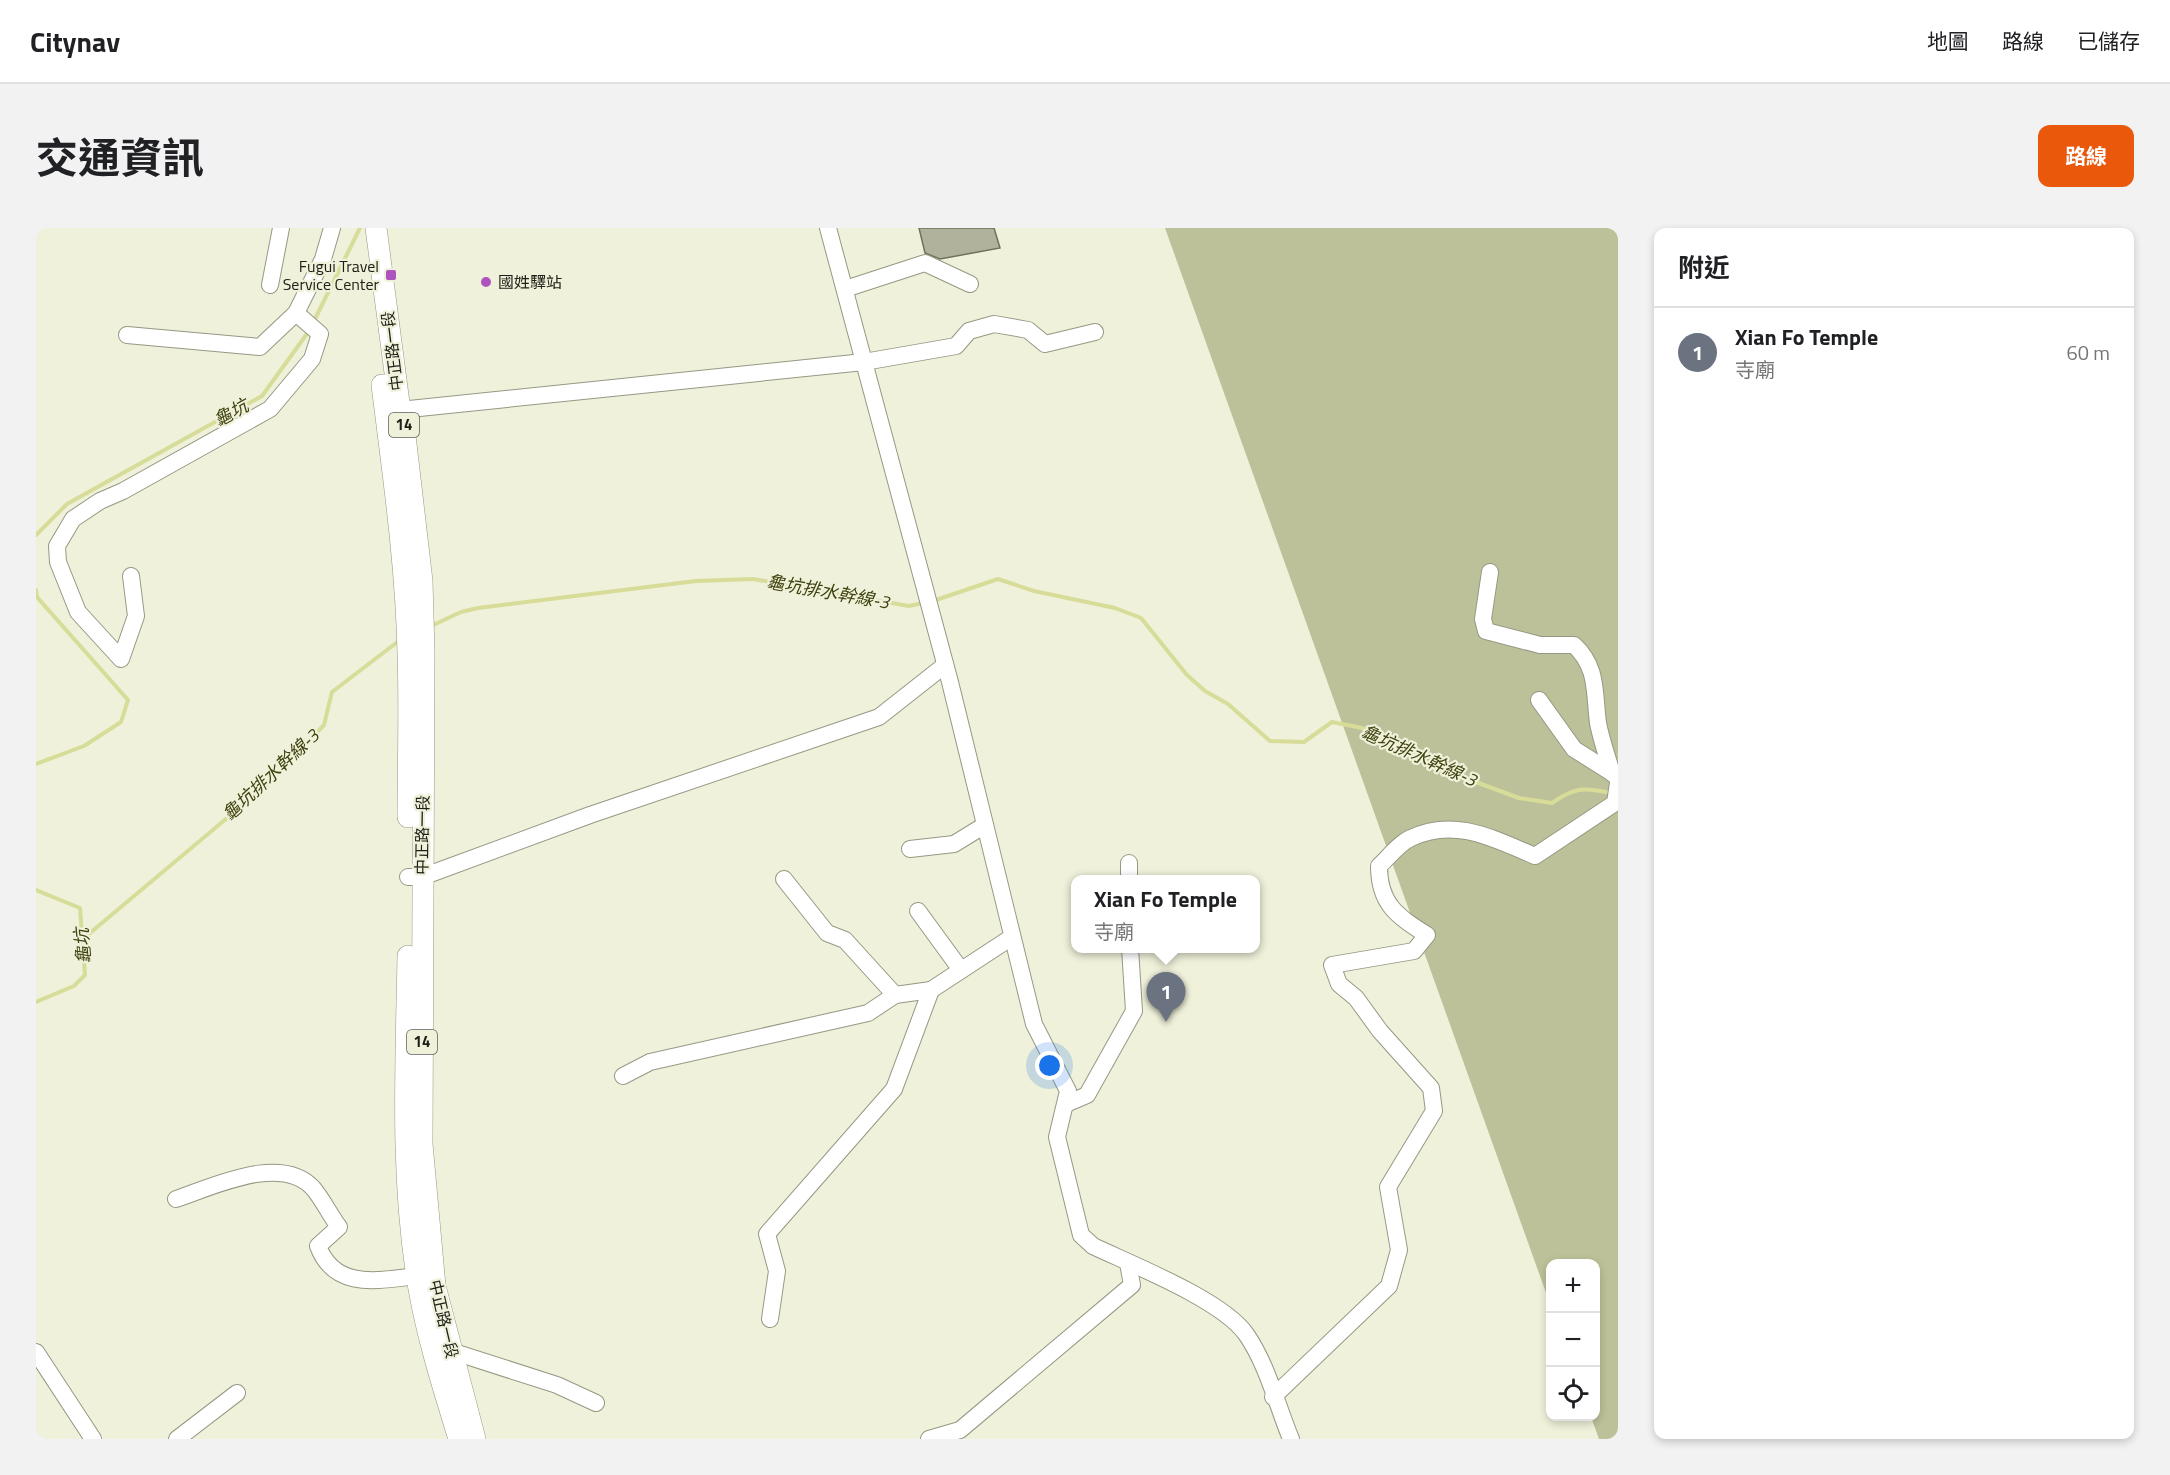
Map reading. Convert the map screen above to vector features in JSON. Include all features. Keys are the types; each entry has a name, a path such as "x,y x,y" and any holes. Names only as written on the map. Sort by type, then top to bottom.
{"main road":[{"name":"中正路一段","path":"370,232 399,403 394,411 398,506 415,633 415,877 422,1144 421,1242 417,1276 444,1390 459,1439"},
{"name":"中正路一段","path":"421,1242 435,1286 475,1439"}],"lane":[{"path":"270,285 281,228"},
{"path":"127,335 260,347 296,313 323,259 332,228"},
{"path":"828,228 945,665 1034,1024 1068,1091 1066,1104 1058,1124 1057,1137 1081,1235 1092,1246 1224,1311 1251,1343 1291,1439"},
{"path":"845,289 925,263 970,284"},
{"path":"131,576 136,616 121,659 78,612 58,562 57,546 63,532 72,519 100,501 123,491 270,409 312,359 320,333 296,313"},
{"path":"394,411 864,362 956,346 969,331 994,324 1028,330 1045,344 1095,332"},
{"path":"1490,572 1483,619 1486,631 1540,645 1574,645 1587,657 1594,682 1598,725 1616,784"},
{"path":"415,877 879,717 945,665"},
{"path":"1539,700 1574,749 1616,784"},
{"path":"1273,1397 1389,1286 1399,1250 1388,1187 1434,1111 1431,1088 1380,1031 1356,998 1338,984 1332,965 1414,951 1426,935 1396,915 1379,885 1379,866 1409,838 1451,828 1479,832 1535,856 1616,784"},
{"path":"910,849 954,844 985,825"},
{"path":"784,879 827,933 845,940 895,995"},
{"path":"918,911 961,970"},
{"path":"623,1076 650,1062 868,1013 895,995 931,990 1012,937"},
{"path":"1066,1104 1087,1095 1134,1011 1130,953"},
{"path":"770,1319 777,1271 767,1234 894,1089 931,990"},
{"path":"176,1199 252,1174 285,1172 312,1187 339,1227 318,1246 324,1260 339,1274 364,1281 417,1276"},
{"path":"929,1439 960,1430 1132,1285 1128,1263"},
{"path":"451,1351 557,1385 596,1403"},
{"path":"36,1352 42,1374 93,1439"},
{"path":"177,1439 237,1393"}],"green space":[{"path":"1165,228 1618,228 1618,1439 1599,1439 1592,1421 1600,1421 1600,1259 1546,1259 1546,1293"}],"building":[{"path":"919,228 994,228 1000,248 940,259 925,253"}],"waterway":[{"name":"龜坑","path":"314,321 360,228"},
{"name":"龜坑","path":"36,535 67,504 262,396 309,331"},
{"name":"龜坑排水幹線-3","path":"431,626 461,612 478,608 696,581 753,579 909,606 923,603"},
{"name":"龜坑排水幹線-3","path":"933,601 998,579 1034,591 1115,608 1141,618 1187,675 1205,691 1228,704 1270,741 1304,742 1332,722 1362,728 1438,768 1519,798 1552,803 1574,791 1587,789 1611,793"},
{"name":"龜坑","path":"36,590 37,597 128,700 121,722 84,746 36,764"},
{"name":"龜坑排水幹線-3","path":"84,938 270,782 324,725 332,692 400,640"},
{"name":"龜坑","path":"36,890 80,908 85,975 74,986 36,1002"}],"place":[{"name":"Fugui Travel Service Center","path":"391,275"},
{"name":"國姓驛站","path":"486,282"},
{"name":"Xian Fo Temple","path":"1166,1022"}]}
